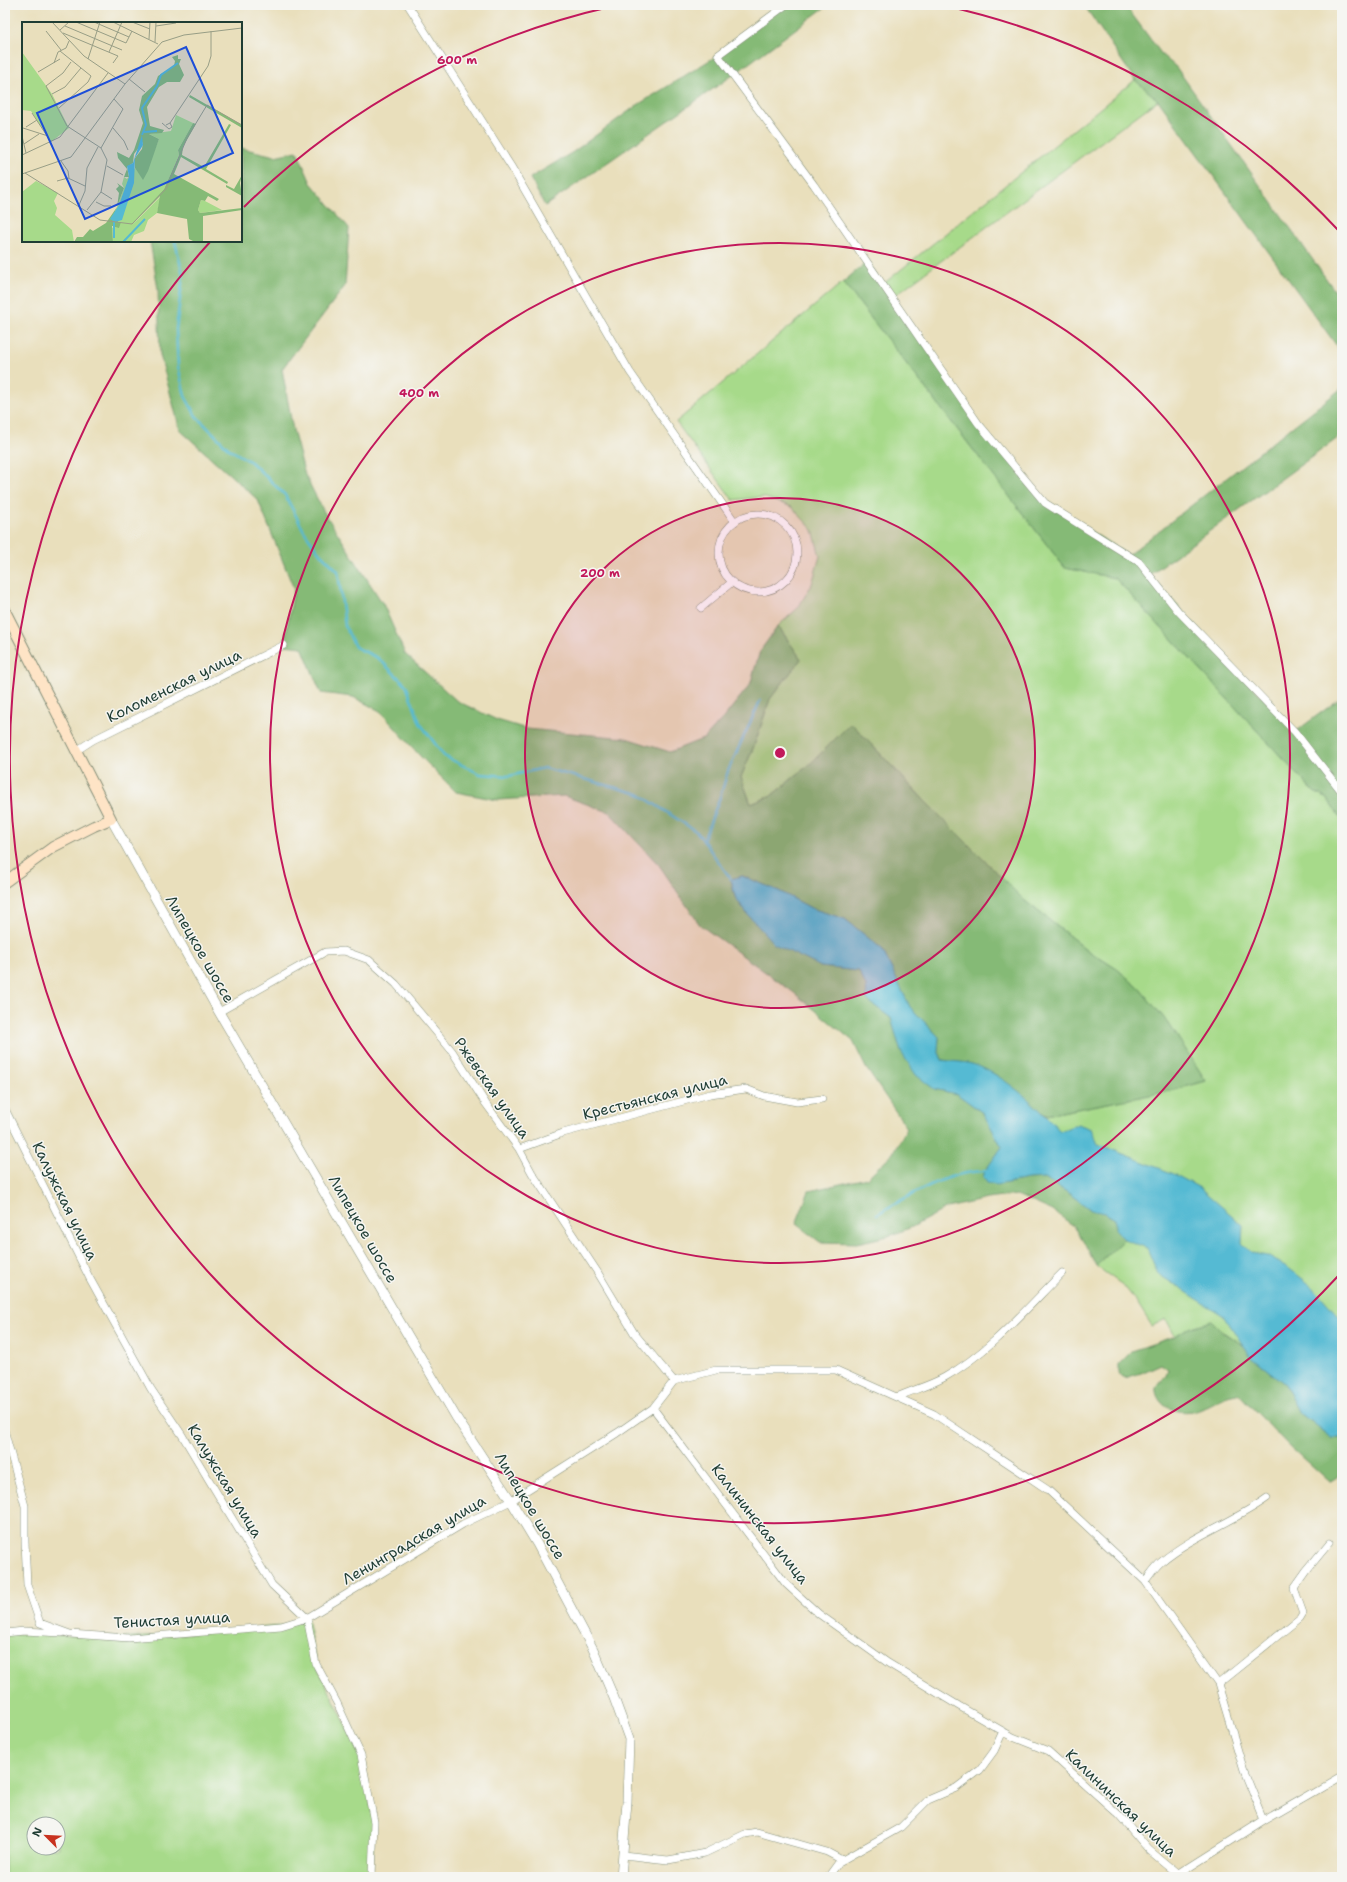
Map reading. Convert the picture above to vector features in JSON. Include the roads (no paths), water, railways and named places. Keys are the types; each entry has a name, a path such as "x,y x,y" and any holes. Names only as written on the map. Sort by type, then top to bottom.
{"main road":[{"name":"Липецкое шоссе","path":"5,611 111,820"},
{"path":"5,882 53,847 94,826 111,820"}],"street":[{"path":"408,5 512,168 630,372 735,522"},
{"path":"786,5 718,55 814,185 978,423 1045,502 1139,562 1178,611 1295,732 1342,792"},
{"path":"762,515 776,519 791,533 795,540 797,554 791,574 781,585 774,589 752,592 745,590 732,582 724,571 719,551 722,538 735,522 741,518 762,515"},
{"path":"702,608 732,582"},
{"name":"Коломенская улица","path":"76,750 100,736 284,645"},
{"name":"Липецкое шоссе","path":"111,820 219,1012 456,1417 511,1501 593,1649 614,1698 628,1739 627,1802 621,1877"},
{"name":"Ржевская улица","path":"219,1012 325,952 344,951 370,960 396,984 452,1051 486,1104 519,1149 532,1173 577,1241 634,1333 674,1381"},
{"name":"Крестьянская улица","path":"519,1149 563,1133 710,1094 746,1089 764,1096 797,1102 822,1099"},
{"name":"Калужская улица","path":"5,1109 89,1277 151,1389 182,1436 272,1585 307,1618"},
{"path":"898,1397 945,1377 980,1352 1015,1323 1062,1273"},
{"path":"674,1381 716,1370 836,1370 934,1414 1048,1490 1145,1581 1218,1684 1244,1771 1264,1820"},
{"name":"Ленинградская улица","path":"307,1618 463,1524 511,1501 617,1433 653,1408 674,1381"},
{"name":"Калининская улица","path":"653,1408 792,1589 819,1614 888,1663 1003,1731 1048,1751 1119,1815 1149,1850 1176,1875 1264,1820 1342,1775"},
{"name":"Тенистая улица","path":"5,1433 25,1506 24,1542 27,1585 40,1623 70,1634 129,1638 281,1626 307,1618"},
{"path":"1145,1581 1160,1563 1179,1549 1250,1510 1267,1498"},
{"path":"1218,1684 1300,1618 1303,1613 1294,1588 1330,1542"},
{"path":"307,1618 316,1664 337,1703 361,1755 374,1822 370,1876"},
{"path":"5,1632 24,1631 70,1634"},
{"path":"828,1877 838,1862 901,1827 928,1800 956,1788 980,1770 994,1751 1003,1731"},
{"path":"623,1855 668,1860 705,1853 745,1834 757,1832 827,1852 842,1860"}],"water":[{"path":"742,876 779,891 811,908 845,919 882,949 910,1007 939,1037 938,1050 942,1060 972,1064 995,1075 1031,1102 1060,1131 1078,1124 1091,1129 1098,1144 1174,1174 1200,1188 1243,1225 1242,1243 1252,1253 1267,1256 1287,1267 1312,1286 1342,1320 1342,1438 1331,1438 1300,1413 1285,1384 1250,1356 1224,1316 1158,1274 1147,1248 1124,1239 1115,1230 1115,1219 1105,1213 1091,1210 1067,1192 1044,1178 1028,1179 996,1185 987,1183 983,1177 985,1171 1002,1147 983,1113 957,1094 934,1089 916,1075 901,1052 891,1018 867,1000 866,986 859,971 821,967 774,944 748,915 735,897 731,879"}],"waterway":[{"path":"175,242 183,275 176,329 178,366 185,396 196,416 229,449 251,462 285,495 304,531 319,552 338,571 345,626 355,647 378,658 406,685 420,723 444,756 480,774 509,776 544,768 639,794 697,832 731,879"},
{"path":"703,841 720,797 728,771 760,701"},
{"path":"877,1214 915,1192 942,1180 956,1175 985,1171"}]}
